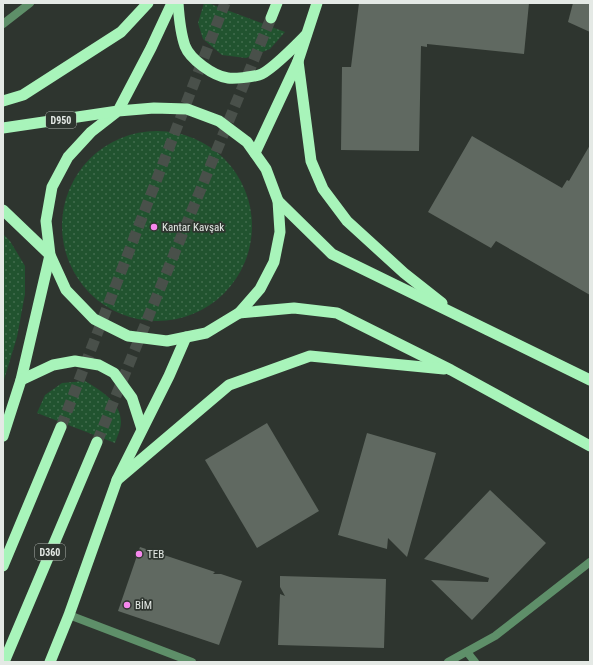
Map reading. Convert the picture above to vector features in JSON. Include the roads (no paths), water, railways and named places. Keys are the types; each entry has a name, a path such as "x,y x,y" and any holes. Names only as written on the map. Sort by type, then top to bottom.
{"highway":[{"path":"3,101 23,95 121,32 148,3"},
{"path":"118,111 154,108 187,110 219,121 247,142 266,169 278,201 280,232 274,262 260,289 239,313 206,333 167,341 128,336 94,319 66,290 50,255 46,221 52,187 68,157 91,132 118,111 172,3"},
{"path":"178,3 180,25 189,54 207,70 228,78 260,75 281,59 306,35"},
{"path":"271,18 277,3"},
{"path":"255,153 298,61 317,3"},
{"path":"298,61 311,162 323,189 347,221 404,273 461,318"},
{"name":"D950","path":"3,128 118,111"},
{"path":"278,201 332,254 590,380"},
{"path":"3,210 50,255"},
{"path":"3,436 21,380 50,255"},
{"path":"239,313 294,308 337,313 451,370 590,446"},
{"path":"50,662 69,615 117,480 169,376 186,337"},
{"path":"117,480 229,385 310,356 451,370"},
{"path":"21,380 53,365 75,361 99,365 114,373 132,398 142,429"},
{"path":"3,566 61,427"},
{"name":"D360","path":"4,662 97,442"}],"street":[{"path":"3,24 30,3"},
{"path":"448,662 495,636 590,562"},
{"path":"69,615 192,662"},
{"path":"467,652 475,662"}],"tunnel":[{"path":"61,427 225,3"},
{"path":"97,442 271,18"}],"place":[{"name":"Kantar Kavşak","path":"154,227"},
{"name":"TEB","path":"139,554"},
{"name":"BİM","path":"127,605"}]}
